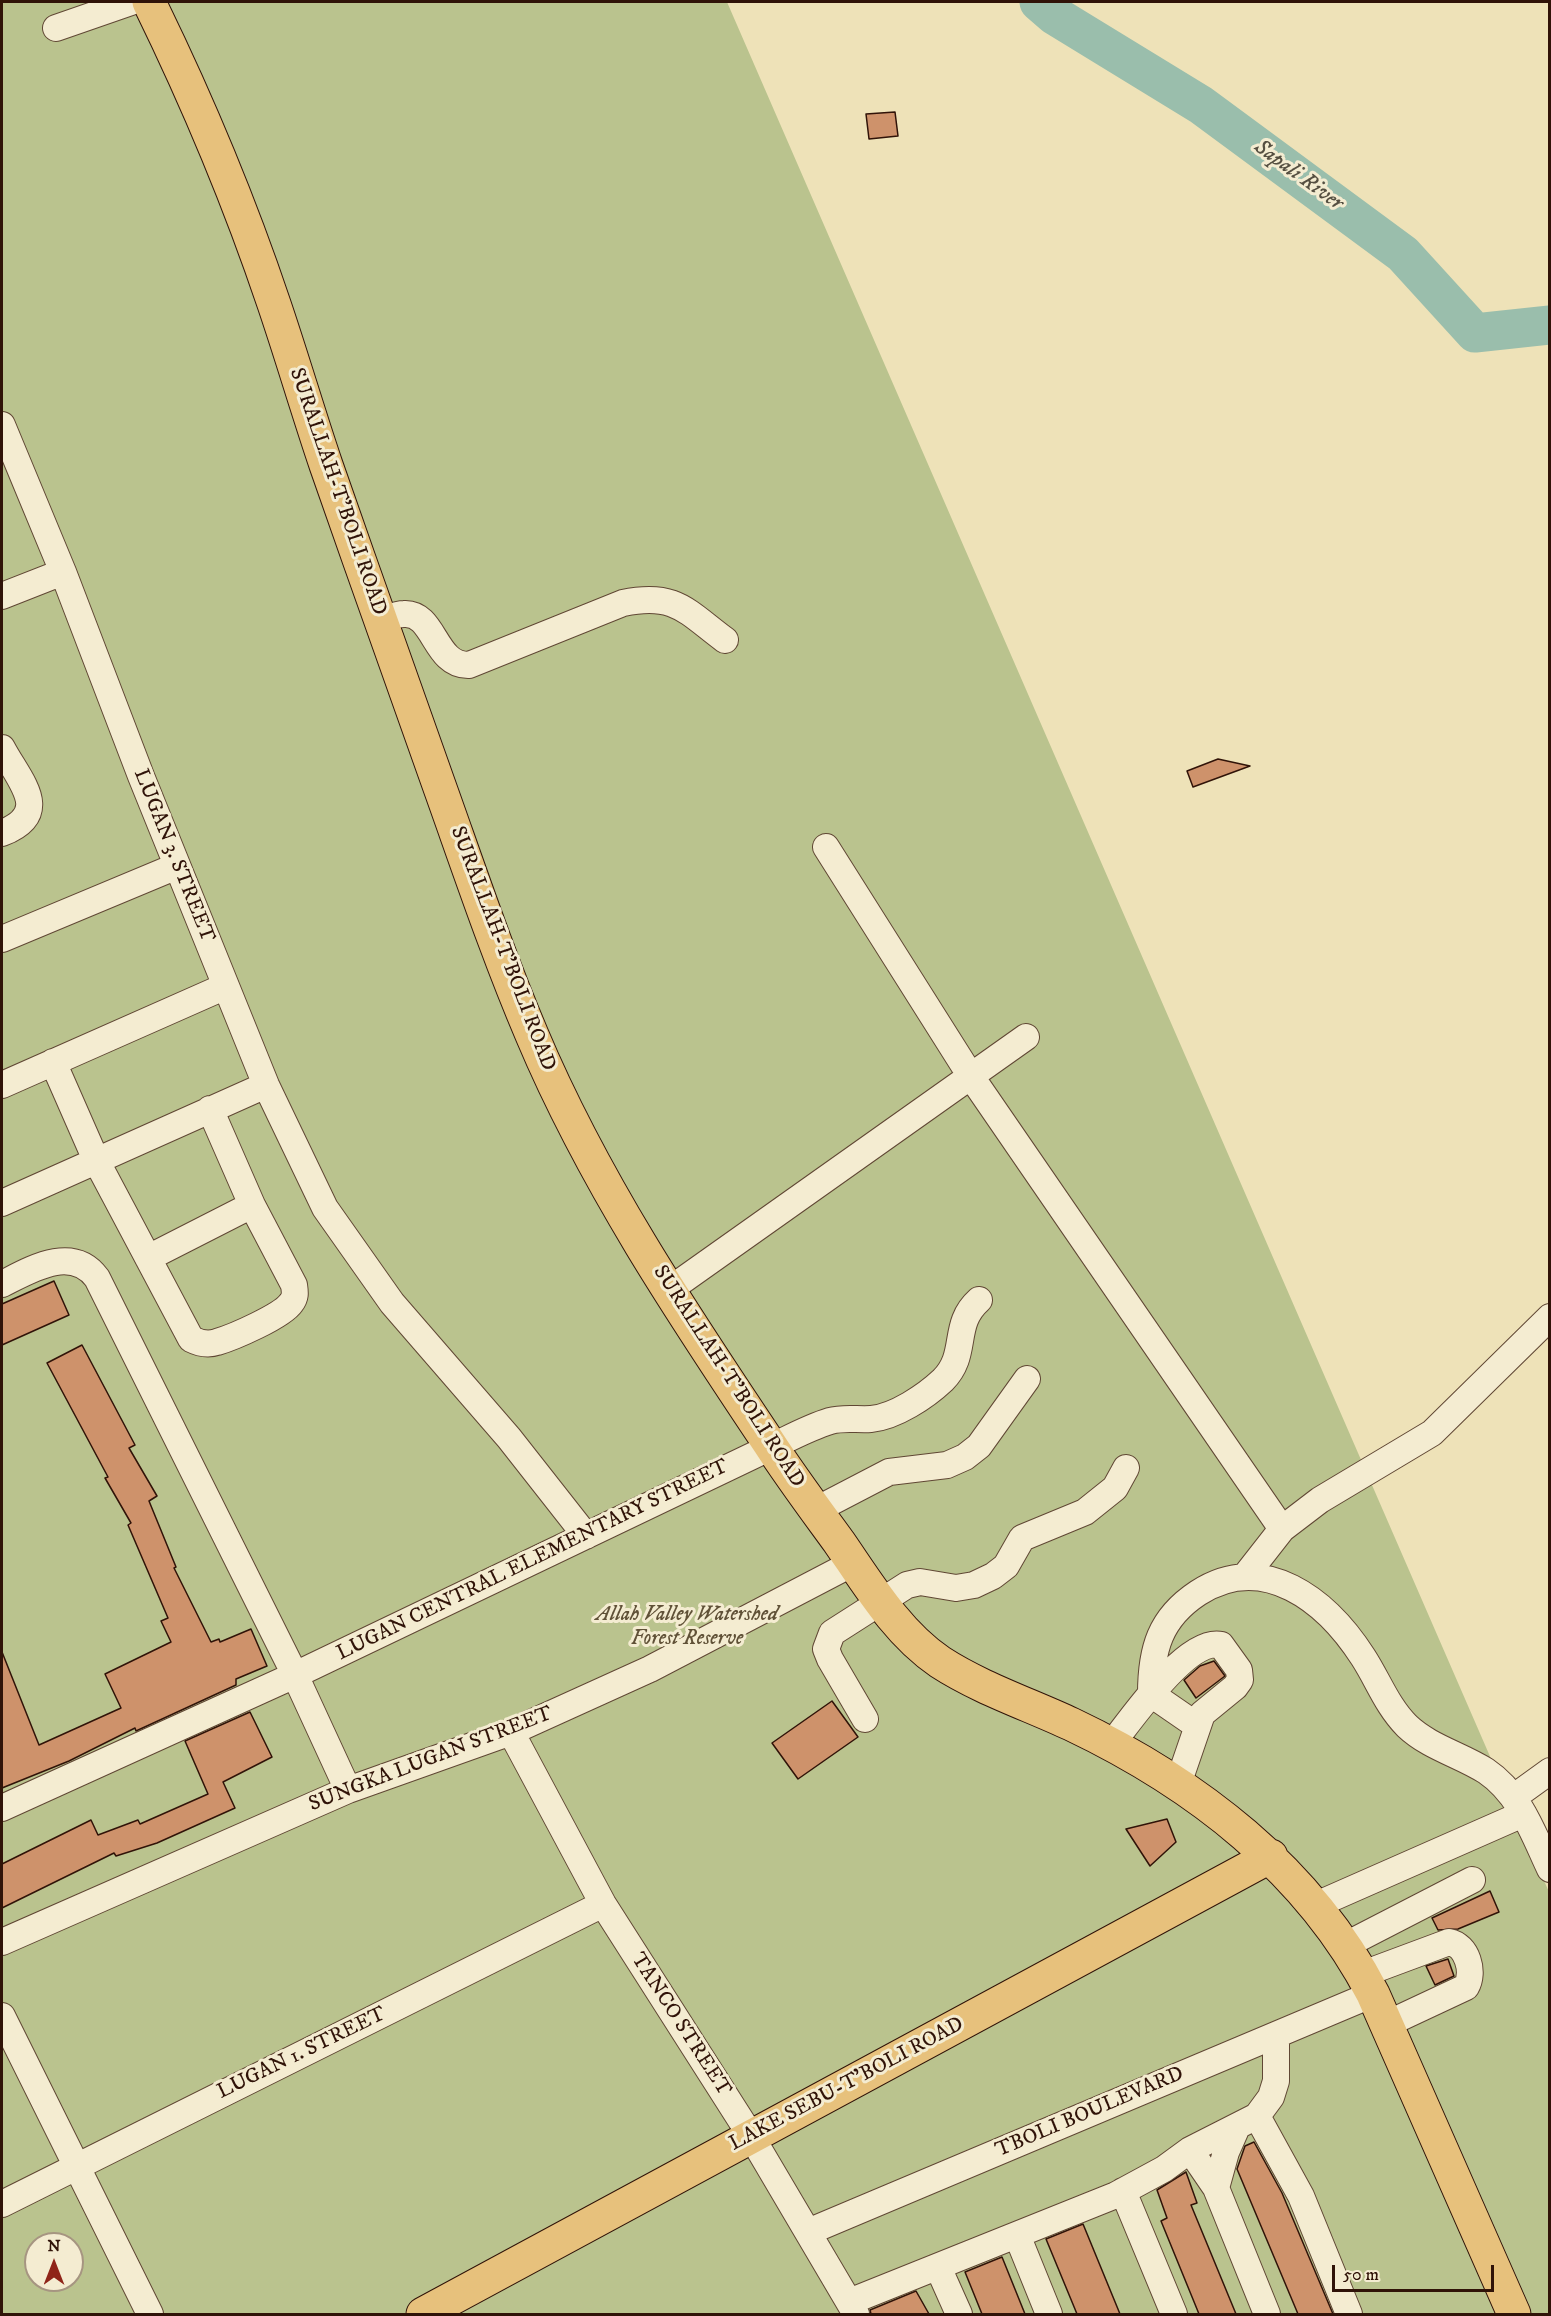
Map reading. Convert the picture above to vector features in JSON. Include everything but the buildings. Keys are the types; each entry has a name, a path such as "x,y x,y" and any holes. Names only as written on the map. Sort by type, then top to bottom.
{"main road":[{"name":"SURALLAH-T'BOLI ROAD","path":"149,2 186,77 239,207 381,620 492,934 533,1039 578,1132 638,1241 771,1447 903,1631 939,1661 1111,1745 1178,1784 1271,1856 1314,1906 1344,1946 1368,1984 1514,2314"},
{"name":"LAKE SEBU-T'BOLI ROAD","path":"423,2314 1271,1856"}],"street":[{"path":"56,28 132,2"},
{"name":"LUGAN 3. STREET","path":"2,425 63,572 177,866 266,1085 326,1208 371,1274 417,1334 509,1438 586,1536"},
{"path":"2,596 63,572"},
{"path":"381,620 403,614 414,615 423,622 448,659 458,665 469,665 623,603 648,598 660,599 680,606 724,640"},
{"path":"2,748 26,792 30,808 24,821 2,833"},
{"path":"826,847 970,1075 1282,1529"},
{"path":"2,939 177,866"},
{"path":"2,1085 226,986"},
{"path":"669,1290 1026,1037"},
{"path":"53,1062 96,1160 190,1339 198,1343 218,1342 281,1312 293,1300 296,1293 252,1205 210,1109"},
{"path":"2,1203 266,1085"},
{"path":"148,1258 252,1205"},
{"path":"2,1284 38,1267 58,1261 75,1262 89,1267 295,1675 348,1790"},
{"name":"LUGAN CENTRAL ELEMENTARY STREET","path":"2,1808 295,1675 771,1447 830,1422 872,1419 912,1402 943,1379 955,1363 961,1344 962,1323 968,1310 979,1300"},
{"path":"1246,1575 1282,1529 1320,1500 1432,1433 1550,1317"},
{"path":"816,1510 889,1472 947,1465 964,1457 979,1446 1028,1379"},
{"path":"865,1719 826,1649 832,1633 907,1585 920,1582 956,1588 974,1586 993,1576 1006,1566 1022,1538 1085,1512 1115,1488 1126,1468"},
{"name":"SUNGKA LUGAN STREET","path":"2,1942 348,1790 511,1732 650,1669 853,1563"},
{"path":"1150,1694 1151,1662 1155,1648 1163,1628 1174,1613 1208,1587 1225,1579 1246,1575 1270,1577 1294,1588 1326,1614 1364,1658 1394,1712 1409,1728 1485,1771 1519,1805 1547,1859"},
{"path":"1111,1745 1150,1694 1178,1665 1213,1644 1225,1647 1239,1670 1239,1683 1208,1707 1196,1725 1178,1784"},
{"path":"1150,1694 1196,1725"},
{"name":"TANCO STREET","path":"511,1732 603,1904 751,2136 852,2308"},
{"path":"1314,1906 1519,1805 1550,1771"},
{"path":"1344,1946 1472,1880"},
{"name":"LUGAN 1. STREET","path":"2,2204 603,1904"},
{"name":"TBOLI BOULEVARD","path":"808,2232 1276,2035 1449,1942 1461,1948 1469,1965 1470,1980 1466,1987 1387,2024"},
{"path":"2,2016 150,2314"},
{"path":"1216,2188 1226,2152 1247,2121 1271,2097 1276,2081 1276,2035"},
{"path":"852,2308 938,2266 1123,2191 1164,2169 1190,2150 1247,2121"},
{"path":"1247,2121 1301,2196 1349,2314"},
{"path":"1190,2150 1216,2188 1267,2314"},
{"path":"1123,2191 1174,2314"},
{"path":"1017,2235 1049,2314"},
{"path":"938,2266 959,2314"}],"green space":[{"name":"Allah Valley Watershed Forest Reserve","path":"2,2 727,2 1549,1892 1549,2314 2,2314"}],"waterway":[{"name":"Sapali River","path":"1039,2 1054,15 1201,105 1403,254 1475,333 1550,325"}]}
